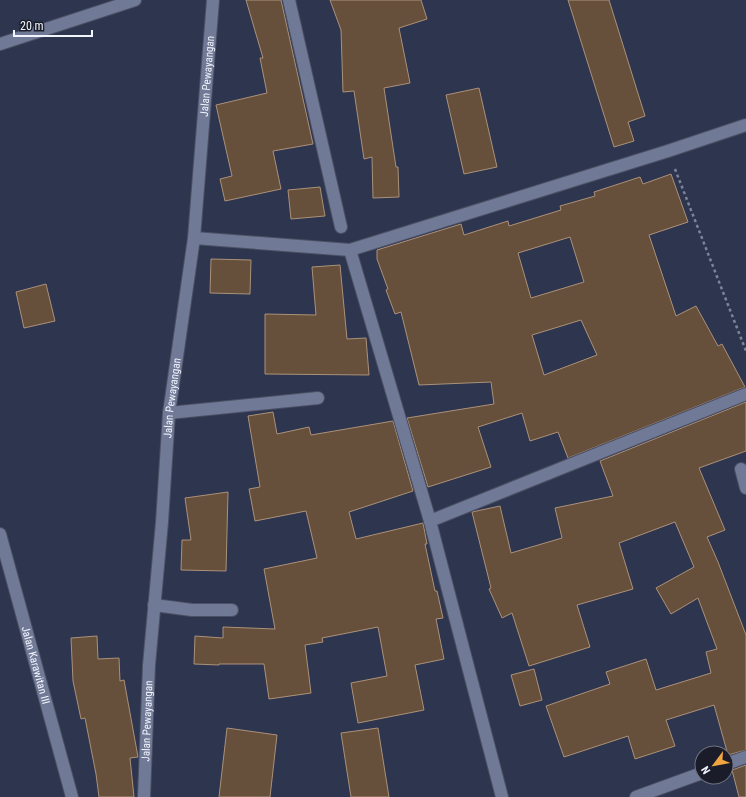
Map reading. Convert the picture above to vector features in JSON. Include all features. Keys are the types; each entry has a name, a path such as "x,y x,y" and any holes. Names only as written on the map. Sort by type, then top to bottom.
{"street":[{"path":"0,44 135,0"},
{"name":"Jalan Pewayangan","path":"144,797 149,665 162,522 169,414 194,238 213,0"},
{"path":"289,0 341,227"},
{"path":"194,238 350,250 668,151 746,124"},
{"path":"350,250 430,521 502,797"},
{"path":"430,521 746,394"},
{"path":"169,414 318,398"},
{"path":"741,469 746,488"},
{"name":"Jalan Karawitan III","path":"0,536 72,797"},
{"path":"154,605 192,610 232,610"},
{"path":"734,761 746,757"},
{"path":"636,797 694,776"}],"path":[{"path":"668,151 746,352"}],"building":[{"path":"246,0 281,0 313,144 273,151 281,189 225,201 220,179 232,176 216,105 267,93 260,58 263,58"},
{"path":"330,0 421,0 427,19 399,28 410,83 384,88 396,167 398,167 399,197 373,198 372,157 364,159 354,91 343,92 341,30"},
{"path":"568,0 609,0 645,116 628,122 634,141 614,147"},
{"path":"479,88 497,167 464,174 446,95"},
{"path":"671,174 688,222 649,235 676,316 696,306 718,346 722,344 745,387 568,458 558,432 530,441 522,413 478,427 491,467 428,487 407,418 494,404 491,382 419,385 401,312 395,314 377,259 377,250 461,224 464,235 508,221 509,226 561,210 560,206 595,196 594,192 640,177 643,184","holes":["570,237 584,282 531,298 518,253","581,320 597,355 544,375 532,335"]},
{"path":"320,187 325,216 291,219 288,190"},
{"path":"211,259 251,260 250,294 210,293"},
{"path":"340,265 347,339 366,338 369,375 265,374 265,314 316,315 312,267"},
{"path":"46,284 55,321 24,328 16,292"},
{"path":"746,402 746,451 699,468 725,530 707,537 746,635 746,750 734,753 734,745 725,745 714,705 666,720 675,746 635,759 628,736 564,757 546,706 610,684 606,672 646,659 656,690 711,673 706,652 717,649 698,598 671,614 656,588 694,567 675,522 619,543 633,589 577,605 590,647 529,666 512,613 502,618 489,589 491,588 472,512 500,506 511,553 562,538 555,508 613,496 600,461"},
{"path":"273,412 277,434 309,427 311,435 393,421 413,491 349,512 356,539 423,523 427,544 425,544 435,591 437,591 443,618 436,619 444,659 415,665 424,710 358,723 351,683 387,676 378,627 322,638 323,642 305,645 311,693 269,699 264,664 194,664 195,636 223,638 223,627 275,629 264,569 317,558 306,511 255,521 249,489 260,487 248,416"},
{"path":"228,492 226,571 181,570 182,540 191,540 185,498"},
{"path":"97,636 98,659 119,658 120,681 124,680 138,757 130,758 134,797 99,797 85,718 81,719 73,681 71,638"},
{"path":"534,669 542,700 520,706 511,675"},
{"path":"227,728 277,735 270,797 219,797"},
{"path":"378,728 389,797 351,797 341,733"},
{"path":"746,765 746,797 739,797 734,778 734,769"}]}
